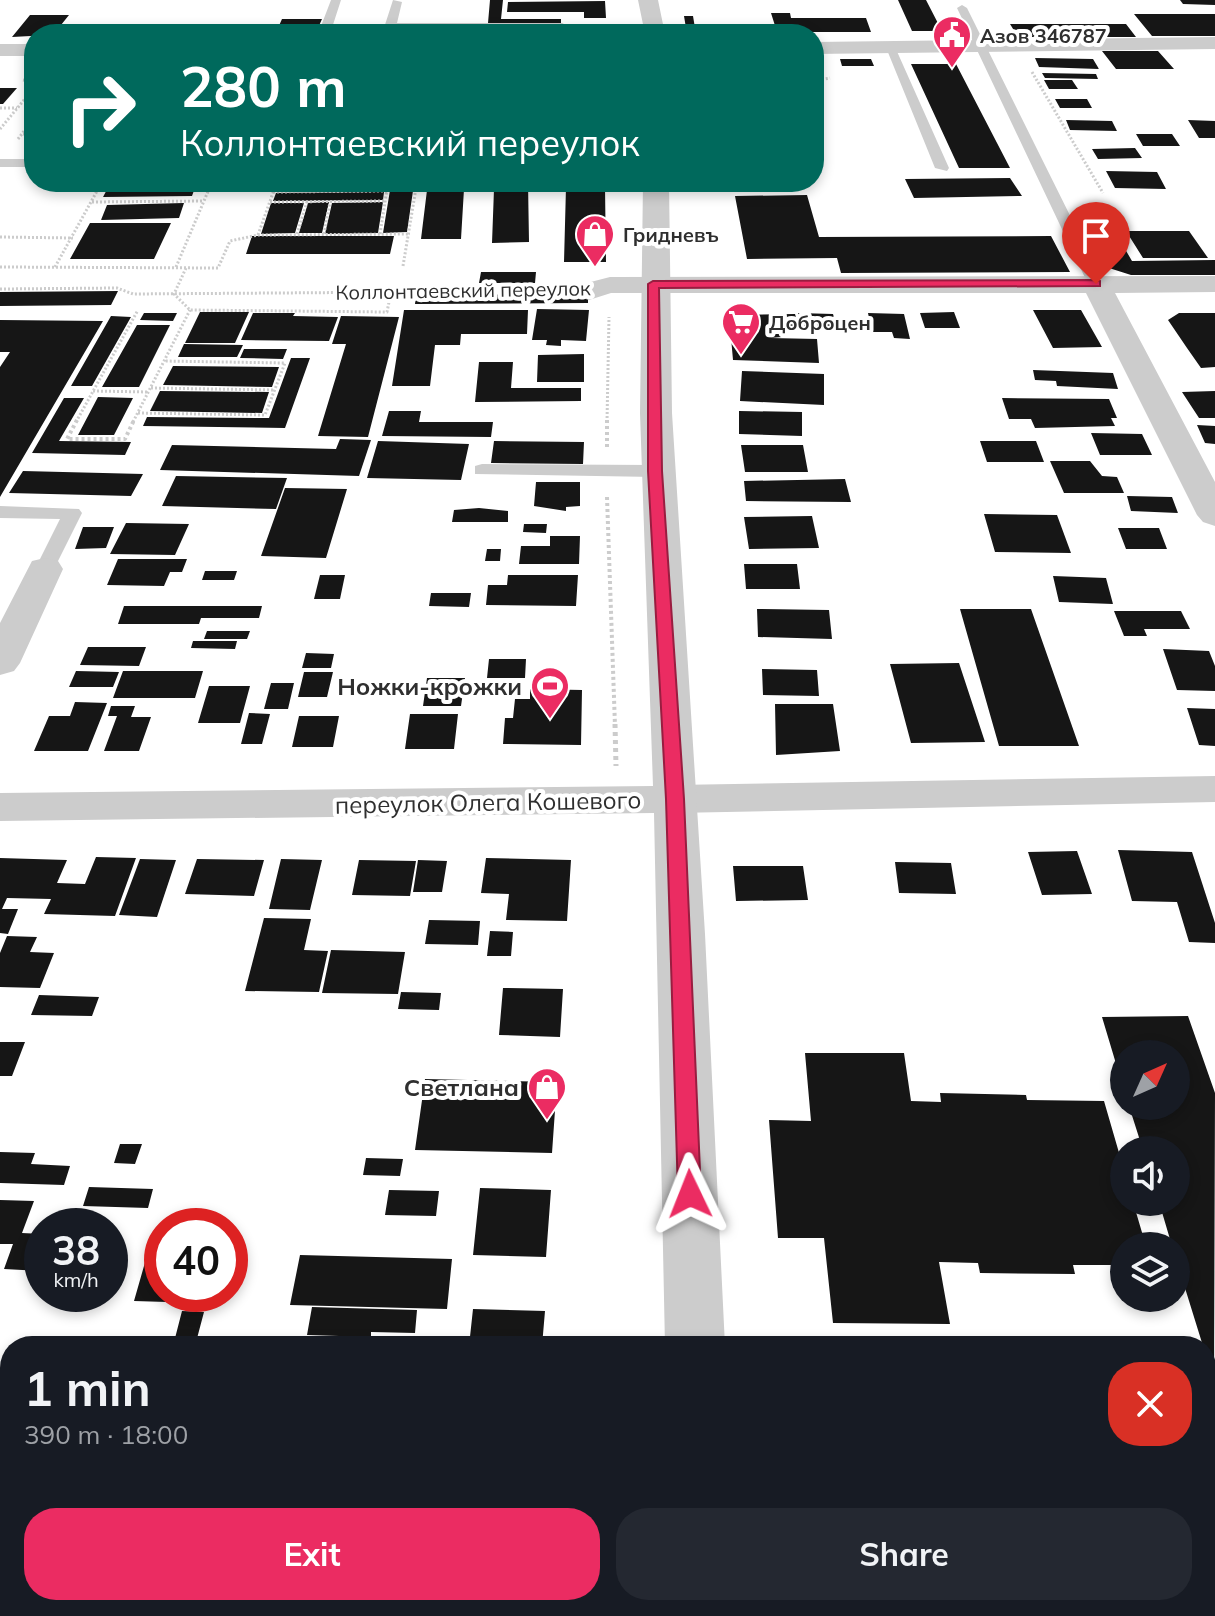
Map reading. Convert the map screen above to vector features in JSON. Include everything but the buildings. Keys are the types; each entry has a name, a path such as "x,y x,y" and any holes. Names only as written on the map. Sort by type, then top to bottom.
{"street":[{"path":"648,0 653,24"},
{"path":"824,48 1215,43"},
{"path":"0,50 24,50"},
{"path":"656,192 653,284 655,471 675,799 695,1336"},
{"name":"Коллонтаевский переулок","path":"600,288 653,284 1215,284"},
{"path":"1096,284 1215,515"},
{"path":"0,663 45,569"},
{"name":"переулок Олега Кошевого","path":"0,807 1215,789"}],"lane":[{"path":"328,24 336,0"},
{"path":"392,24 397,2"},
{"path":"962,8 1096,284"},
{"path":"889,47 942,168"},
{"path":"0,163 24,163"},
{"path":"482,470 655,471"},
{"path":"0,512 72,513 45,569"}],"path":[{"path":"1027,63 1103,193"},
{"path":"0,129 24,100"},
{"path":"0,108 17,108"},
{"path":"55,267 97,192"},
{"path":"176,267 208,192"},
{"path":"258,235 273,192"},
{"path":"380,234 387,192"},
{"path":"403,266 416,192"},
{"path":"92,202 204,201"},
{"path":"270,202 385,201"},
{"path":"297,234 307,202"},
{"path":"324,234 330,202"},
{"path":"0,267 218,268 230,241 258,235 410,234"},
{"path":"0,237 73,238"},
{"path":"186,268 174,294 190,310 387,312 391,292"},
{"name":"Коллонтаевский переулок","path":"0,289 117,288 133,294 174,294 600,288"},
{"path":"600,288 617,800"},
{"path":"138,310 67,439 125,439 190,310"},
{"path":"138,413 265,415 285,363 164,361"},
{"path":"93,391 275,390"}],"place":[{"name":"Азов 346787","path":"952,69"},
{"name":"Гридневъ","path":"595,268"},
{"name":"Доброцен","path":"741,356"},
{"name":"Ножки-крожки","path":"550,720"},
{"name":"Светлана","path":"547,1121"}],"route":[{"path":"690,1194 675,799 655,471 653,284 1096,284"}]}
